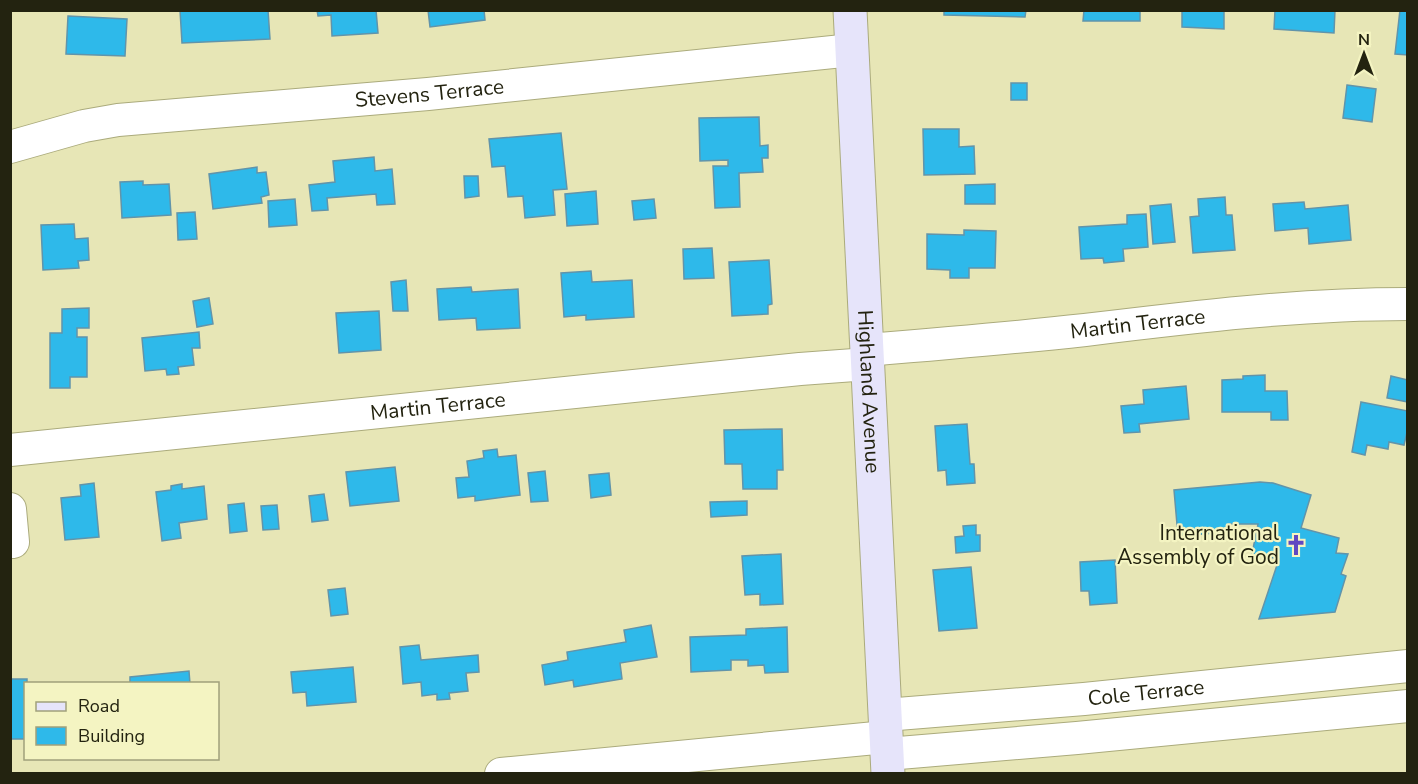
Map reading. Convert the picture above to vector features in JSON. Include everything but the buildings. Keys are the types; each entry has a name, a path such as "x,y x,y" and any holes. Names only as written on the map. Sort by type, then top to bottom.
{"street":[{"name":"Highland Avenue","path":"850,10 886,745"},
{"name":"Stevens Terrace","path":"10,147 84,126 118,120 428,94 852,50"},
{"name":"Martin Terrace","path":"10,450 800,369 867,357 998,339 1273,309 1407,304"},
{"path":"10,509 13,542"},
{"name":"Cole Terrace","path":"886,745 1094,698 1407,666"},
{"name":"Cole Terrace","path":"501,774 886,745 1077,738 1407,706"}],"place":[{"name":"International Assembly of God","path":"1296,545"}]}
